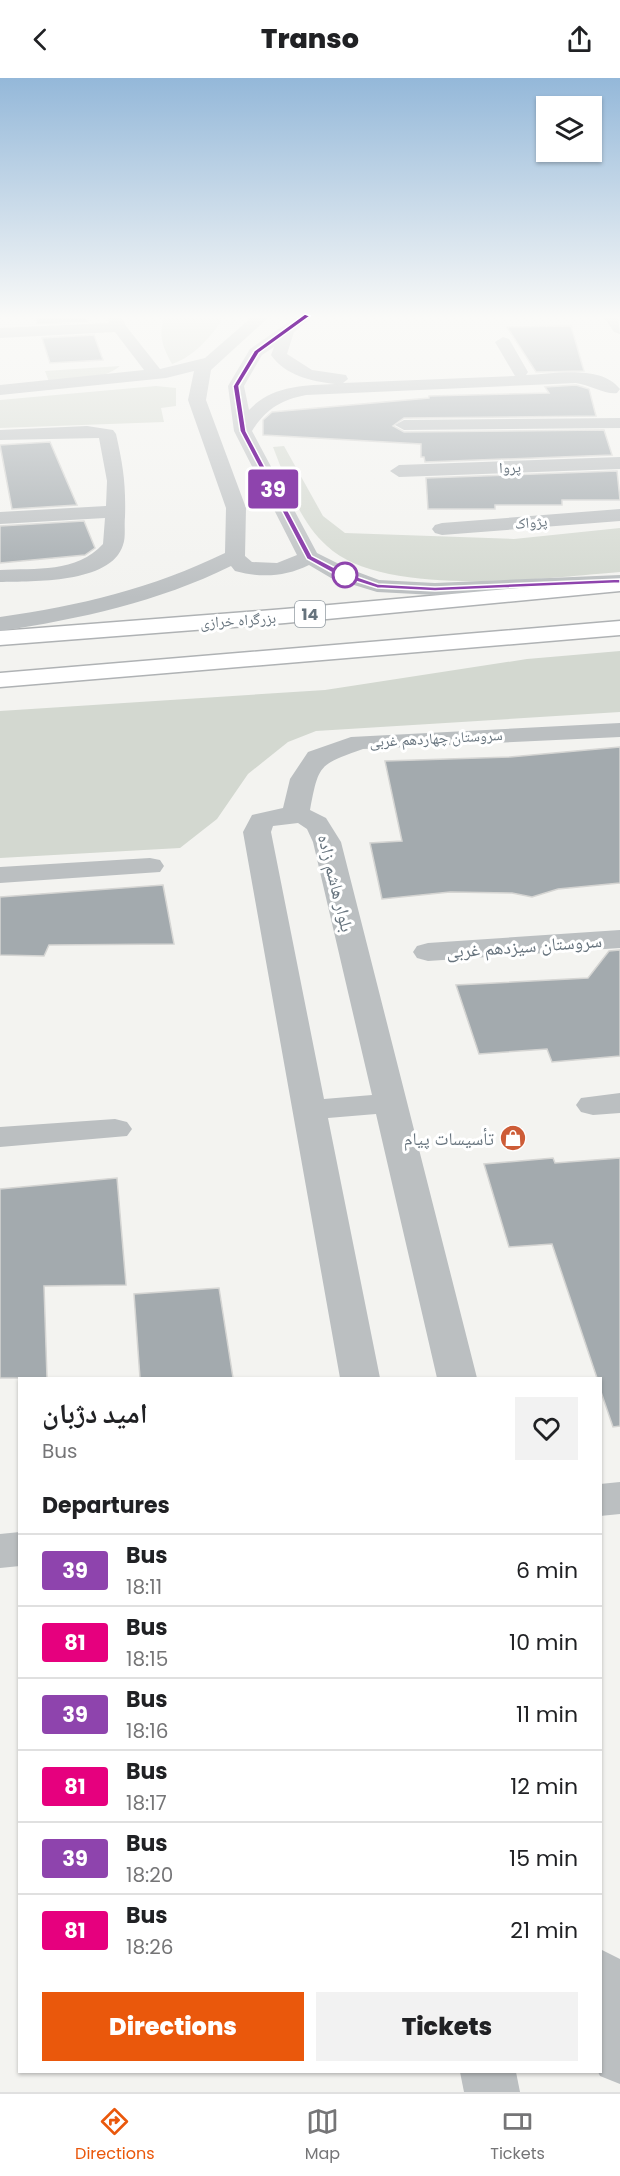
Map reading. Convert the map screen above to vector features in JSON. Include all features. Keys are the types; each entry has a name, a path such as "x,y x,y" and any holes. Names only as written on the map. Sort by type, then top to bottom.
{"highway":[{"name":"بزرگراه خرازی","path":"0,638 285,616 620,583"},
{"name":"14","path":"0,680 620,628"}],"street":[{"path":"201,410 236,508 235,556 242,567 266,572 290,568 309,557"},
{"path":"240,410 243,431 309,557 339,573 377,586 435,589 620,583"},
{"path":"243,431 255,410"},
{"path":"404,425 620,422"},
{"path":"0,435 87,431 107,434 117,481 113,545 108,553 90,566 65,572 0,576"},
{"name":"پروا","path":"399,471 620,464"},
{"path":"0,518 115,511"},
{"name":"پژواک","path":"442,529 620,515"},
{"path":"0,624 108,606 193,578 235,556"},
{"name":"سروستان چهاردهم غربی","path":"295,815 303,779 317,757 360,742 620,729"},
{"path":"295,815 262,821 257,832 360,1377"},
{"name":"بلوار هاشم زاده","path":"295,815 311,818 322,826 327,842 457,1377"},
{"path":"0,875 150,866"},
{"name":"سروستان سیزدهم غربی","path":"428,952 620,939"},
{"path":"310,1110 390,1103"},
{"path":"0,1137 115,1129"},
{"path":"602,1500 620,1498"},
{"path":"0,1551 18,1550"},
{"path":"602,1982 620,2057"},
{"path":"488,2073 492,2092"}],"shaded area":[{"path":"0,410 161,410 164,422 0,428"},
{"path":"284,446 323,516 345,533 514,539 620,528 620,572 551,578 467,581 425,579 386,573 353,563 327,546 308,524 289,487 273,447"},
{"path":"620,651 620,712 316,731 288,742 248,774 217,819 180,848 0,858 0,711 325,690 527,659"}],"building":[{"path":"295,410 594,410 596,416 404,418 393,426 404,432 604,430 612,455 425,462 424,457 421,457 421,444 263,435 263,420 272,412"},
{"path":"50,442 77,505 12,509 0,445"},
{"path":"617,471 620,500 562,500 562,505 495,505 495,509 428,509 426,478"},
{"path":"84,521 95,548 85,555 0,563 0,526"},
{"path":"620,747 620,883 558,889 532,897 512,893 450,892 382,899 370,843 402,841 385,761 510,757"},
{"path":"163,885 174,944 49,945 44,956 0,955 0,897"},
{"path":"620,950 620,1056 552,1062 547,1049 479,1054 456,985 588,978 609,951"},
{"path":"553,1158 555,1163 620,1158 620,1426 613,1427 602,1395 602,1377 597,1377 552,1244 509,1247 484,1164"},
{"path":"117,1178 126,1285 44,1286 47,1377 0,1378 0,1189"},
{"path":"219,1288 233,1377 140,1377 134,1294"}],"bus line":[{"name":"39","path":"240,410 243,431 303,548 309,557 339,573 377,586 435,589 620,581"}],"place":[{"name":"تأسیسات پیام","path":"513,1138"}]}
